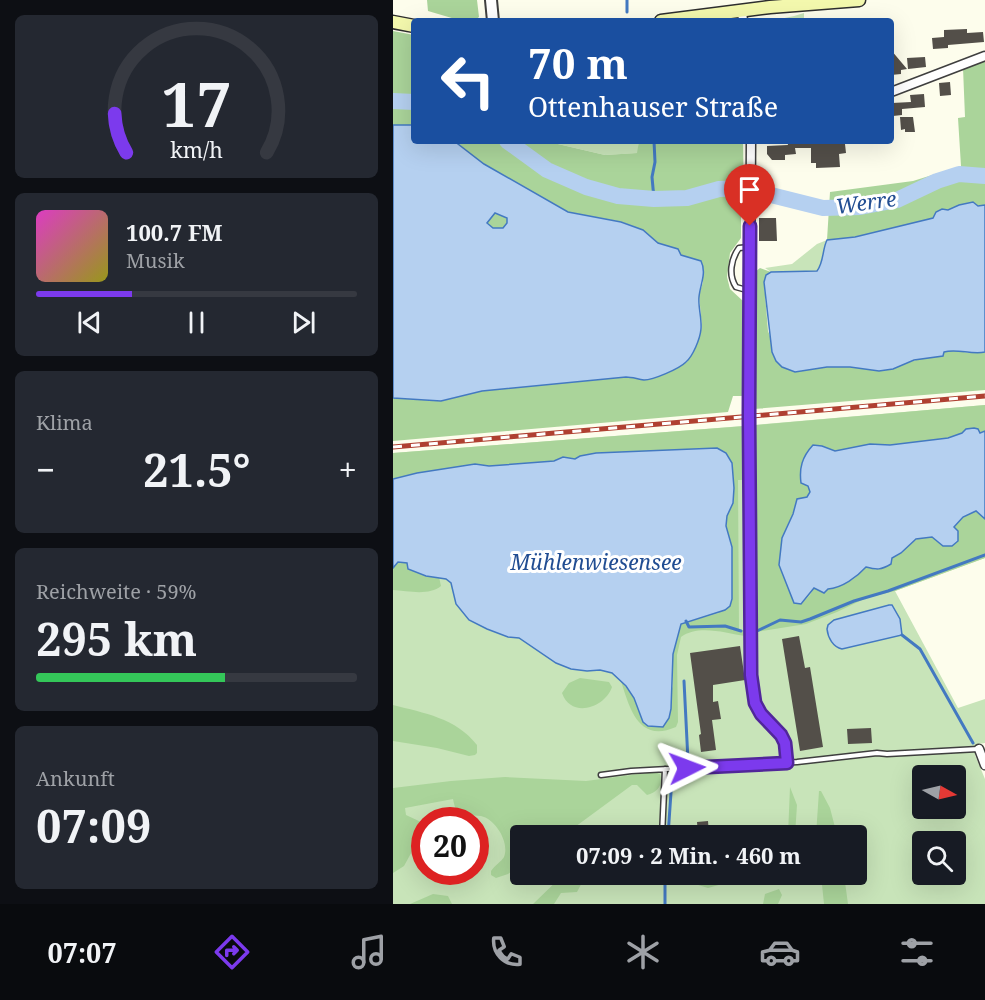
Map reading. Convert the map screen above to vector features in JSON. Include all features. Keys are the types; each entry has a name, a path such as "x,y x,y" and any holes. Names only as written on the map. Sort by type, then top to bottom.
{"main road":[{"path":"684,18 859,0"},
{"path":"393,22 411,25"}],"street":[{"path":"491,0 493,18"},
{"path":"894,91 985,56"},
{"path":"750,628 751,144"},
{"path":"979,749 985,765"}],"lane":[{"path":"750,246 739,248 736,252 731,275 736,287 750,291"},
{"path":"750,628 751,675 755,703 761,714 781,735 785,743 787,763"},
{"path":"601,775 665,769 787,763 877,753 979,749"},
{"path":"662,825 665,769"}],"green space":[{"path":"427,0 477,0 479,17 452,18 428,11"},
{"path":"804,13 804,18 784,18"},
{"path":"393,31 411,34 411,125 393,125"},
{"path":"985,60 985,205 978,206 973,203 937,212 933,218 855,237 827,240 830,192 913,181 961,166 958,118 965,117 963,68"},
{"path":"458,144 558,144 605,155 637,153 638,144 743,144 744,206 741,213 741,238 730,253 727,277 730,289 743,301 743,396 733,396 728,412 393,441 393,398 441,401 482,391 626,377 644,380 687,362 699,337 702,327 699,295 703,282 695,260 681,255 678,249 658,243 643,230 622,222 568,212 484,164"},
{"path":"558,144 639,144 638,153 605,155"},
{"path":"494,213 507,218 507,223 503,228 492,228 487,223"},
{"path":"827,240 817,271 771,272 765,268 792,264 817,244"},
{"path":"760,268 771,272 766,275 764,282 768,331 782,367 795,372 827,367 879,371 950,350 970,353 985,352 985,390 754,409 755,272"},
{"path":"985,405 985,558 895,591 958,708 985,699 985,743 978,744 975,755 985,779 985,904 393,904 393,453"},
{"path":"985,405 985,431 980,433 962,433 948,438 890,445 870,444 830,450 808,486 811,490 807,497 795,503 782,538 784,578 794,602 801,604 814,588 843,585 855,578 866,567 876,570 891,564 892,558 911,543 922,538 934,538 952,546 958,541 954,528 963,517 976,511 985,519 985,558 895,591 866,598 806,624 756,632 756,425"},
{"path":"745,426 747,480 738,480 739,630 748,630 745,636 704,630 681,637 677,655 678,722 676,727 663,731 653,731 638,721 628,703 621,681 634,698 643,722 648,726 656,727 673,686 673,654 681,624 719,613 732,547 726,526 727,516 733,503 734,488 732,463 726,453 717,449 596,453 575,459 563,457 554,461 489,466 475,464 393,479 393,453"},
{"path":"398,562 408,563 408,569 426,576 439,577 441,586 424,592 393,590 393,568"},
{"path":"580,678 609,682 612,687 603,700 588,708 580,708 566,701 562,693 569,683"},
{"path":"393,705 428,714 459,728 477,745 477,753 469,756 393,741"},
{"path":"655,772 660,774 661,782 657,790 647,795 637,785 632,785 578,825 510,825 510,872 496,878 491,875 491,871 504,857 505,845 500,832 489,820 489,807 455,807 453,799 405,808 406,815 411,817 411,853 404,866 393,873 393,788 505,777 586,781"},
{"path":"790,787 797,805 796,825 788,825"},
{"path":"819,791 821,791 830,808 834,825 817,825"},
{"path":"553,885 581,885 577,892 561,893 554,904 533,904"},
{"path":"698,885 718,885 708,888"},
{"path":"822,885 845,885 848,904 824,904"},
{"path":"779,889 782,895 778,904 763,904 765,894"},
{"path":"433,894 448,896 452,904 410,904"}],"water":[{"path":"393,125 411,125 411,144 458,144 484,164 568,212 621,222 643,230 658,243 678,249 681,255 701,261 703,274 699,297 701,325 699,338 694,352 683,365 666,374 644,380 626,377 482,391 441,401 393,398","holes":["495,213 507,218 507,223 503,228 493,228 487,223"]},
{"path":"973,202 978,206 985,205 985,352 949,351 944,352 943,356 914,360 893,369 879,371 827,367 795,372 782,367 776,361 772,352 764,282 766,275 771,272 817,271 827,240 855,237 933,218 936,212 942,209 948,210"},
{"path":"974,428 980,433 985,431 985,519 976,511 963,517 954,527 958,531 958,541 952,546 943,546 932,537 916,539 892,558 888,566 879,569 866,567 844,584 828,589 824,593 814,588 801,604 794,603 779,565 782,538 797,499 807,497 810,492 808,486 801,483 800,472 804,458 813,445 835,451 870,444 890,445 948,438 966,429"},
{"name":"Mühlenwiesensee","path":"717,448 726,453 732,463 733,503 727,516 726,526 732,547 732,599 730,606 725,610 681,624 673,654 671,709 669,718 663,727 648,726 643,722 634,698 626,686 612,673 600,670 571,669 556,663 519,638 508,637 469,620 456,604 451,583 446,579 426,576 408,569 407,563 398,562 393,568 393,479 475,464 489,466 554,461 563,457 575,459 596,453"},
{"path":"892,605 900,619 902,635 842,649 831,642 827,629 834,620"}],"building":[{"path":"967,29 967,33 983,32 984,42 948,45 948,48 933,49 932,38 944,37 944,30"},
{"path":"894,54 907,69 901,70 901,74 894,75"},
{"path":"925,57 926,67 908,69 907,58"},
{"path":"950,82 951,95 940,96 939,83"},
{"path":"924,94 925,107 902,109 902,115 894,116 894,103 911,102 910,95"},
{"path":"900,117 913,117 915,132 901,130"},
{"path":"845,144 846,153 839,154 840,167 816,168 816,163 811,163 811,148 795,148 796,154 785,155 785,160 772,160 767,154 767,146"},
{"path":"759,218 776,218 777,241 759,241"},
{"path":"799,636 805,668 810,667 823,747 800,751 782,639"},
{"path":"740,646 745,680 713,685 713,702 718,701 721,719 712,720 716,750 701,752 699,735 701,734 690,653"},
{"path":"871,728 872,743 848,744 847,729"},
{"path":"708,821 708,825 697,825 697,822"}],"waterway":[{"path":"627,0 627,12"},
{"name":"Werre","path":"393,101 411,102"},
{"name":"Werre","path":"511,144 547,170 586,187 618,196 654,199 687,198 719,189 743,188 823,208 860,207 897,200 937,181 959,174 985,176"},
{"path":"654,144 655,162 652,177 654,199"},
{"path":"757,631 780,620 801,622 985,555"},
{"path":"686,621 689,627 725,626 741,631"},
{"path":"902,635 920,649 973,743"},
{"path":"684,681 688,761"},
{"path":"669,825 672,778 675,773 762,769"},
{"path":"665,885 665,904"}],"railway":[{"path":"393,447 985,396"}],"route":[{"path":"687,768 787,763 785,743 781,735 761,714 755,703 751,675 750,226"}]}
